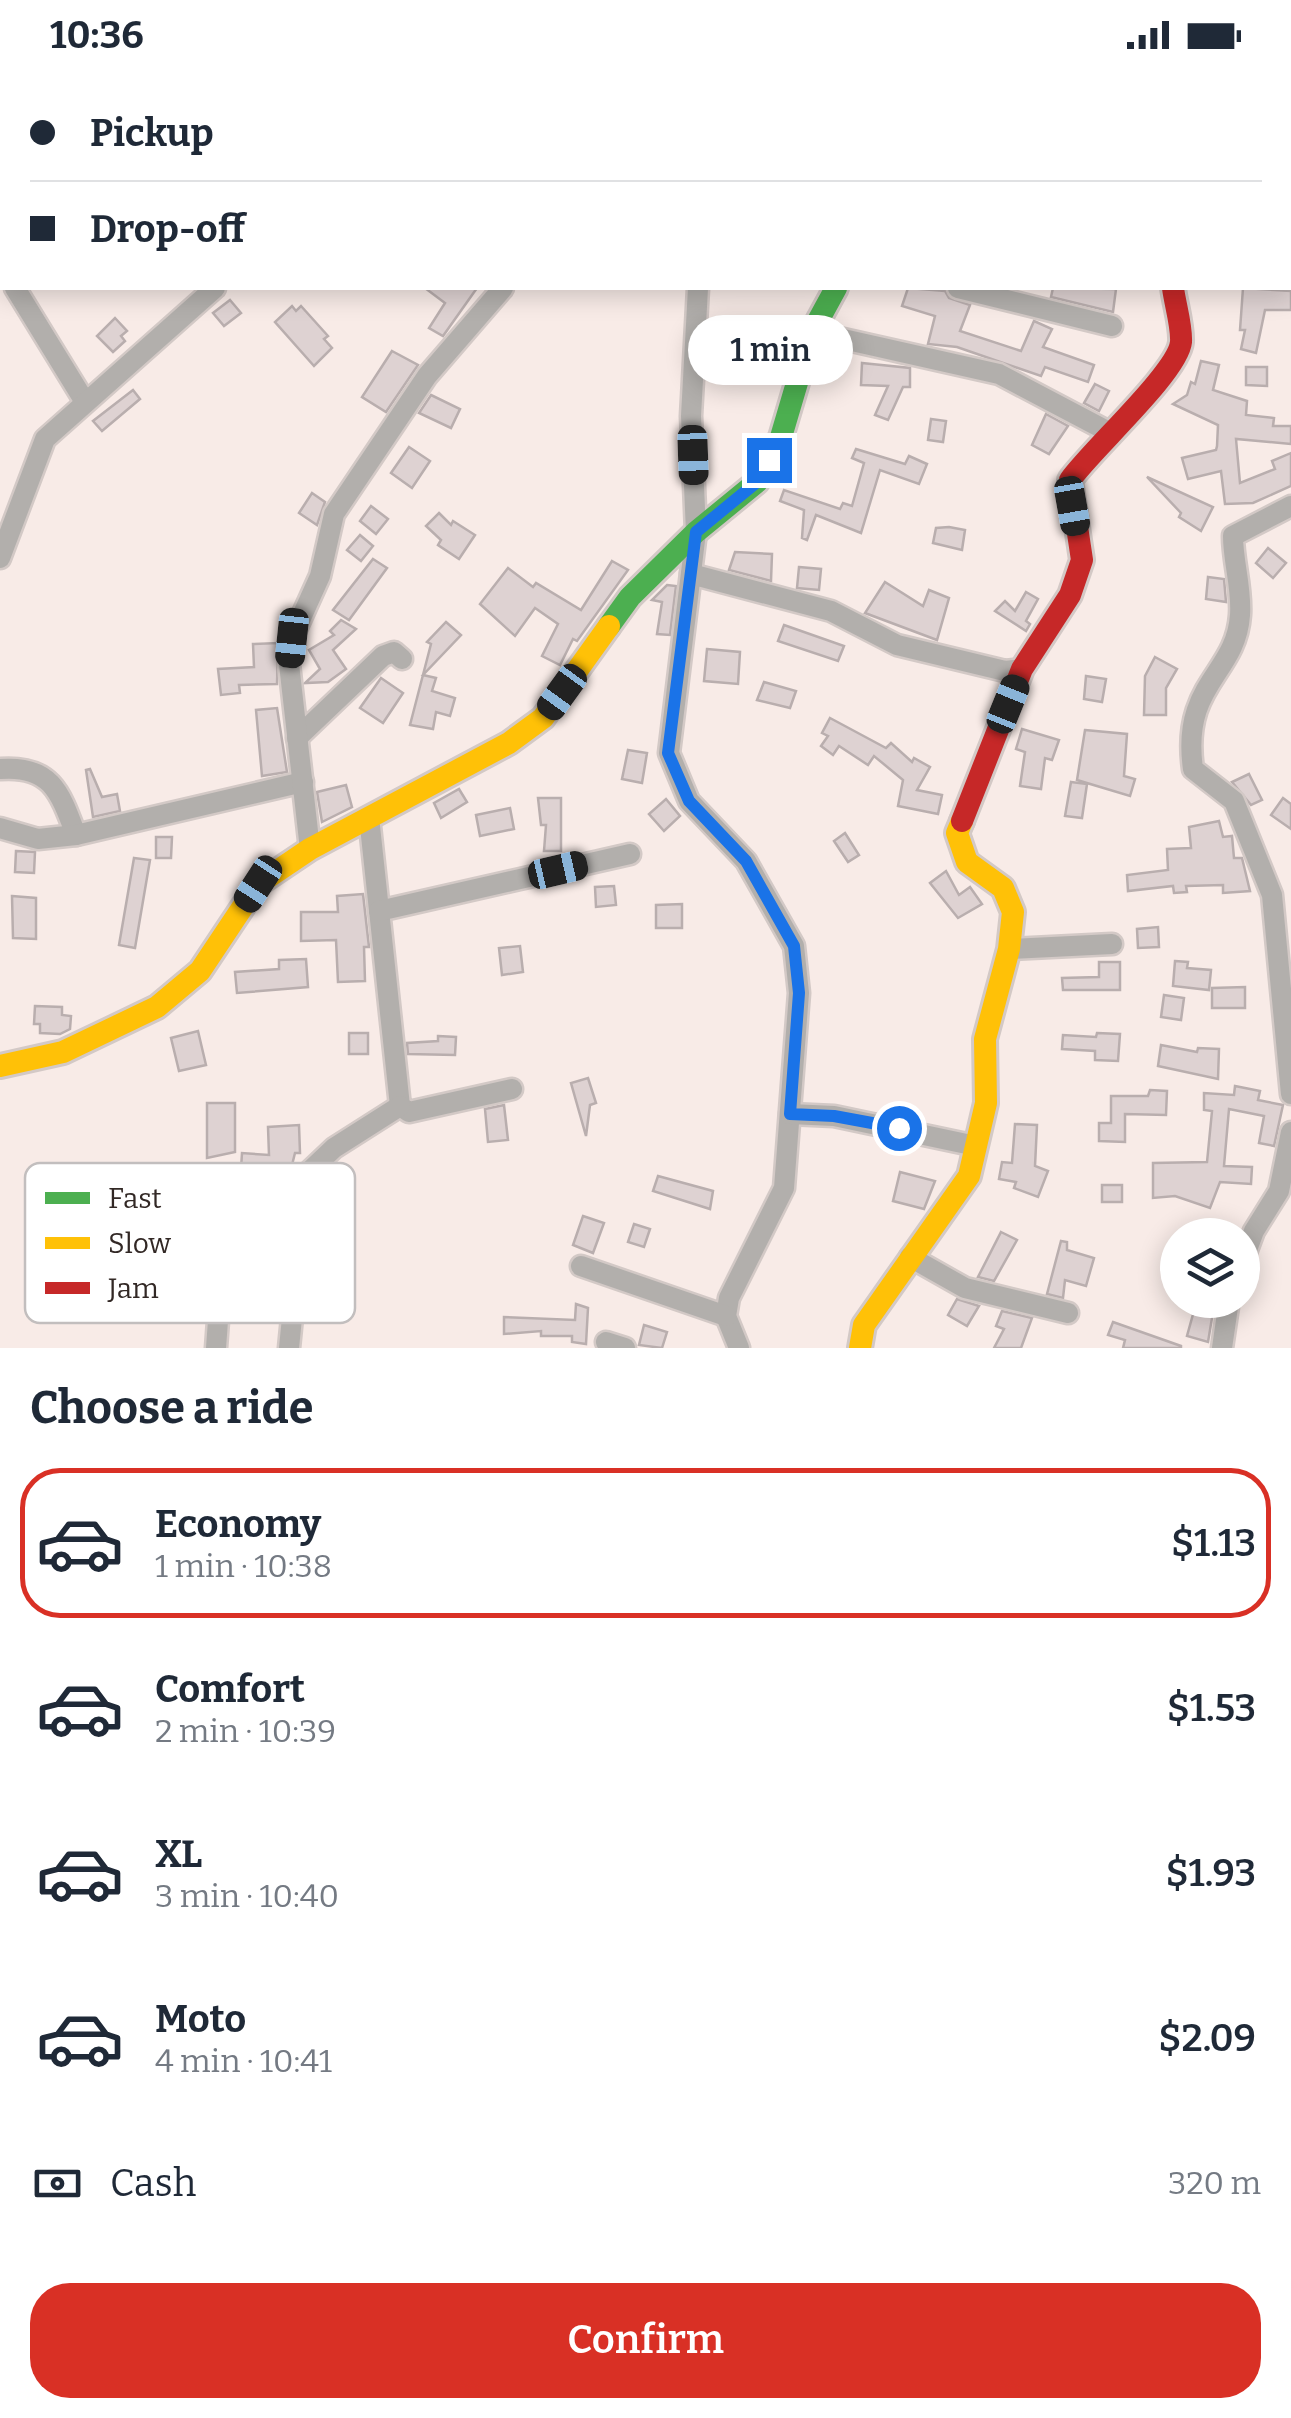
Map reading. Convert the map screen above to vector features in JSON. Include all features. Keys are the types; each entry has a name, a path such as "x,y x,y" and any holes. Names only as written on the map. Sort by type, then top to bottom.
{"street":[{"path":"16,290 85,402"},
{"path":"0,558 45,438 212,290"},
{"path":"310,848 289,664 292,638 320,576 334,514 426,376 501,290"},
{"path":"698,290 691,416 696,532 668,753 689,801 746,861 794,946 799,993 784,1188 729,1298 726,1316 739,1348"},
{"path":"0,1066 63,1052 158,1007 200,971 258,884 310,848 509,743 543,718 630,597 696,532 757,482 781,437 812,332 835,290"},
{"path":"966,290 1112,326"},
{"path":"860,1348 864,1325 969,1176 986,1103 984,1039 1009,949 1013,912 1003,888 967,862 957,833 1022,669 1070,595 1082,560 1070,480 1108,432 1157,383 1181,344 1173,290"},
{"path":"812,332 999,374 1108,432"},
{"path":"1291,506 1234,536 1240,615 1234,639 1200,695 1188,734 1193,768 1234,801 1272,895 1291,1094"},
{"path":"691,574 831,611 896,645 1005,672 1022,669"},
{"path":"298,738 383,656 394,652 402,659"},
{"path":"0,769 26,767 52,783 76,835"},
{"path":"0,828 38,839 76,835 302,782"},
{"path":"370,817 400,1106"},
{"path":"380,912 630,854"},
{"path":"1009,949 1112,944"},
{"path":"400,1106 410,1112 512,1088"},
{"path":"318,1163 334,1148 400,1106"},
{"path":"790,1114 834,1116 976,1146"},
{"path":"1260,1222 1279,1191 1291,1132"},
{"path":"910,1256 965,1288 1068,1312"},
{"path":"581,1266 726,1316"},
{"path":"1222,1348 1226,1318"},
{"path":"216,1348 218,1323"},
{"path":"289,1348 291,1323"}],"building":[{"path":"428,290 476,290 443,336 429,328 445,303"},
{"path":"907,290 945,291 949,298 970,305 960,331 1021,351 1034,321 1052,329 1043,347 1094,365 1088,382 1045,367 1041,376 957,347 928,344 935,316 902,306"},
{"path":"1053,290 1116,290 1113,312 1051,297"},
{"path":"1243,290 1291,291 1291,310 1265,310 1256,353 1241,349 1245,330 1240,330"},
{"path":"230,300 241,313 224,326 213,313"},
{"path":"292,306 296,311 301,306 328,336 324,339 332,348 314,366 275,322"},
{"path":"115,318 127,331 121,336 125,341 113,352 97,336"},
{"path":"767,321 786,324 783,349 764,346"},
{"path":"392,351 418,365 386,412 362,397"},
{"path":"1201,361 1219,365 1213,390 1247,401 1246,415 1274,418 1273,426 1291,426 1291,444 1236,439 1240,483 1275,469 1272,461 1291,453 1291,486 1253,503 1225,504 1221,471 1188,479 1182,458 1216,450 1217,446 1218,425 1173,404 1187,395 1191,382 1195,384"},
{"path":"862,363 910,368 910,387 903,387 888,420 875,415 888,386 861,385"},
{"path":"1246,367 1267,367 1267,386 1246,385"},
{"path":"1095,384 1109,391 1099,411 1084,403"},
{"path":"133,390 140,399 102,431 93,421"},
{"path":"431,395 460,409 451,428 419,413"},
{"path":"1046,414 1068,426 1049,454 1032,445"},
{"path":"931,419 946,421 943,442 928,440"},
{"path":"409,447 430,461 412,488 391,473"},
{"path":"856,449 905,464 909,456 927,464 919,484 880,470 861,533 816,515 807,540 802,538 804,510 780,501 784,490 840,509 843,503 852,506 864,463 852,458"},
{"path":"1147,477 1213,507 1201,531 1179,517 1181,513"},
{"path":"312,493 325,502 317,525 299,513"},
{"path":"371,506 388,519 376,534 360,521"},
{"path":"439,513 451,525 453,521 475,535 459,559 438,545 441,540 426,526"},
{"path":"936,528 965,530 962,550 933,543"},
{"path":"360,535 373,546 361,561 347,550"},
{"path":"1268,548 1286,563 1273,578 1256,563"},
{"path":"735,552 772,554 771,581 729,570"},
{"path":"373,559 387,568 349,620 333,610"},
{"path":"612,561 628,570 577,641 573,639 560,665 542,656 558,624 535,608 515,636 480,604 508,568 533,587 536,583 581,610"},
{"path":"799,567 821,569 819,590 797,588"},
{"path":"1208,577 1224,579 1226,602 1206,599"},
{"path":"885,582 923,606 929,590 949,598 937,640 865,613"},
{"path":"667,585 676,586 670,635 657,634 662,602 652,600"},
{"path":"1026,592 1038,599 1026,621 1030,624 1026,631 995,611 1005,601 1015,611"},
{"path":"341,620 356,629 333,650 346,669 328,682 305,683 320,669 309,650 334,635 330,631"},
{"path":"446,622 461,635 423,675 436,678 432,691 455,698 450,716 436,712 433,729 410,725 431,644 427,642"},
{"path":"784,625 844,646 838,661 778,641"},
{"path":"278,643 277,684 239,685 240,693 221,695 218,669 254,667 253,644"},
{"path":"707,649 740,652 738,684 704,681"},
{"path":"1155,657 1177,669 1166,688 1166,715 1144,715 1145,676"},
{"path":"1086,676 1106,679 1102,702 1084,699"},
{"path":"381,678 403,693 383,723 360,708"},
{"path":"764,682 796,691 790,708 757,700"},
{"path":"277,708 287,772 262,776 256,710"},
{"path":"830,718 886,748 891,743 912,762 914,758 930,767 917,790 942,795 938,814 898,806 903,780 874,756 868,765 839,746 833,755 821,746 828,736 822,733"},
{"path":"1022,729 1059,740 1052,760 1045,758 1041,789 1020,786 1025,752 1016,749"},
{"path":"1085,730 1127,734 1124,776 1135,779 1130,796 1077,780"},
{"path":"628,750 647,753 642,783 622,779"},
{"path":"90,769 102,797 117,794 120,811 93,817 86,770"},
{"path":"1249,774 1262,800 1251,805 1232,782"},
{"path":"1071,782 1087,784 1082,818 1065,816"},
{"path":"346,785 352,807 322,822 317,792"},
{"path":"459,789 467,802 441,818 434,803"},
{"path":"538,798 561,798 561,851 544,851 546,825 541,825"},
{"path":"1283,798 1291,804 1291,829 1271,815"},
{"path":"666,799 680,816 664,831 649,814"},
{"path":"510,808 514,829 480,836 476,815"},
{"path":"1219,821 1223,837 1232,836 1234,858 1242,858 1250,891 1223,893 1223,885 1186,886 1187,892 1174,893 1173,886 1128,891 1127,875 1168,870 1167,849 1191,848 1189,827"},
{"path":"845,833 859,855 848,862 834,841"},
{"path":"156,837 172,837 171,858 156,858"},
{"path":"16,851 35,852 34,873 15,872"},
{"path":"134,858 150,860 135,948 119,945"},
{"path":"946,871 959,895 970,887 982,904 958,918 930,883"},
{"path":"614,886 616,905 596,907 595,887"},
{"path":"363,894 369,947 364,947 365,981 338,982 336,940 301,941 301,912 338,912 337,896"},
{"path":"12,896 36,898 36,939 13,938"},
{"path":"682,904 682,928 656,928 656,905"},
{"path":"1158,927 1159,947 1138,948 1137,929"},
{"path":"520,946 523,972 502,975 499,948"},
{"path":"306,959 308,987 237,993 235,972 279,969 279,960"},
{"path":"1175,961 1188,962 1187,968 1211,970 1209,990 1173,986"},
{"path":"1099,962 1120,962 1120,990 1063,990 1062,978 1099,977"},
{"path":"1245,987 1245,1008 1212,1008 1212,988"},
{"path":"1164,995 1184,998 1181,1020 1161,1017"},
{"path":"35,1006 62,1007 62,1015 71,1016 70,1029 60,1034 40,1033 40,1024 34,1024"},
{"path":"198,1031 206,1065 179,1071 171,1038"},
{"path":"349,1033 368,1033 368,1054 349,1054"},
{"path":"1097,1033 1120,1034 1118,1061 1095,1060 1095,1051 1062,1049 1063,1035 1096,1037"},
{"path":"438,1036 456,1037 455,1055 408,1054 407,1043 438,1041"},
{"path":"1161,1045 1197,1052 1198,1048 1219,1049 1218,1079 1158,1066"},
{"path":"588,1078 596,1103 590,1105 586,1136 571,1083"},
{"path":"1235,1086 1260,1091 1258,1100 1283,1105 1274,1146 1259,1143 1264,1116 1229,1109 1224,1166 1252,1167 1251,1184 1220,1182 1210,1208 1175,1196 1153,1198 1153,1163 1207,1162 1212,1111 1204,1110 1204,1093 1234,1095"},
{"path":"1150,1090 1167,1091 1166,1115 1125,1114 1125,1142 1099,1141 1099,1123 1111,1123 1111,1096 1148,1096"},
{"path":"207,1103 235,1103 235,1152 207,1158"},
{"path":"504,1105 508,1140 488,1142 485,1109"},
{"path":"1015,1124 1037,1125 1035,1166 1048,1171 1038,1197 1014,1188 1016,1182 999,1179 1002,1162 1012,1163"},
{"path":"299,1125 300,1153 295,1153 292,1163 241,1163 242,1153 269,1155 268,1127"},
{"path":"900,1172 935,1181 924,1209 893,1201"},
{"path":"658,1176 713,1191 710,1209 653,1191"},
{"path":"1102,1185 1122,1185 1122,1202 1102,1202"},
{"path":"583,1216 604,1223 593,1253 573,1245"},
{"path":"634,1224 650,1229 644,1247 628,1242"},
{"path":"1001,1232 1017,1240 994,1281 978,1277"},
{"path":"1061,1241 1067,1242 1067,1250 1094,1258 1086,1286 1065,1280 1063,1298 1047,1294"},
{"path":"957,1299 979,1306 967,1326 948,1315"},
{"path":"576,1304 588,1308 586,1344 572,1342 572,1336 541,1336 541,1331 504,1334 504,1317 575,1320"},
{"path":"1002,1311 1032,1318 1021,1348 994,1348 1004,1329 996,1326"},
{"path":"1192,1318 1212,1318 1208,1342 1187,1336"},
{"path":"1113,1322 1181,1348 1123,1348 1125,1340 1108,1335"},
{"path":"644,1325 667,1332 662,1348 639,1345"}],"traffic: fast":[{"path":"609,626 630,597 696,532 757,482 781,437 812,332 835,290"}],"traffic: slow":[{"path":"0,1066 63,1052 157,1007 200,971 258,884 310,849 509,743 543,718 609,626"},
{"path":"860,1348 864,1325 969,1176 986,1103 985,1039 1009,949 1013,912 1003,888 967,862 957,833 962,821"}],"traffic: jam":[{"path":"962,821 1022,669 1070,595 1082,560 1070,480 1150,391 1176,355 1181,336 1173,290"}],"route":[{"path":"769,460 757,482 696,532 668,753 689,801 746,861 794,946 799,993 790,1114 834,1116 899,1128"}]}
